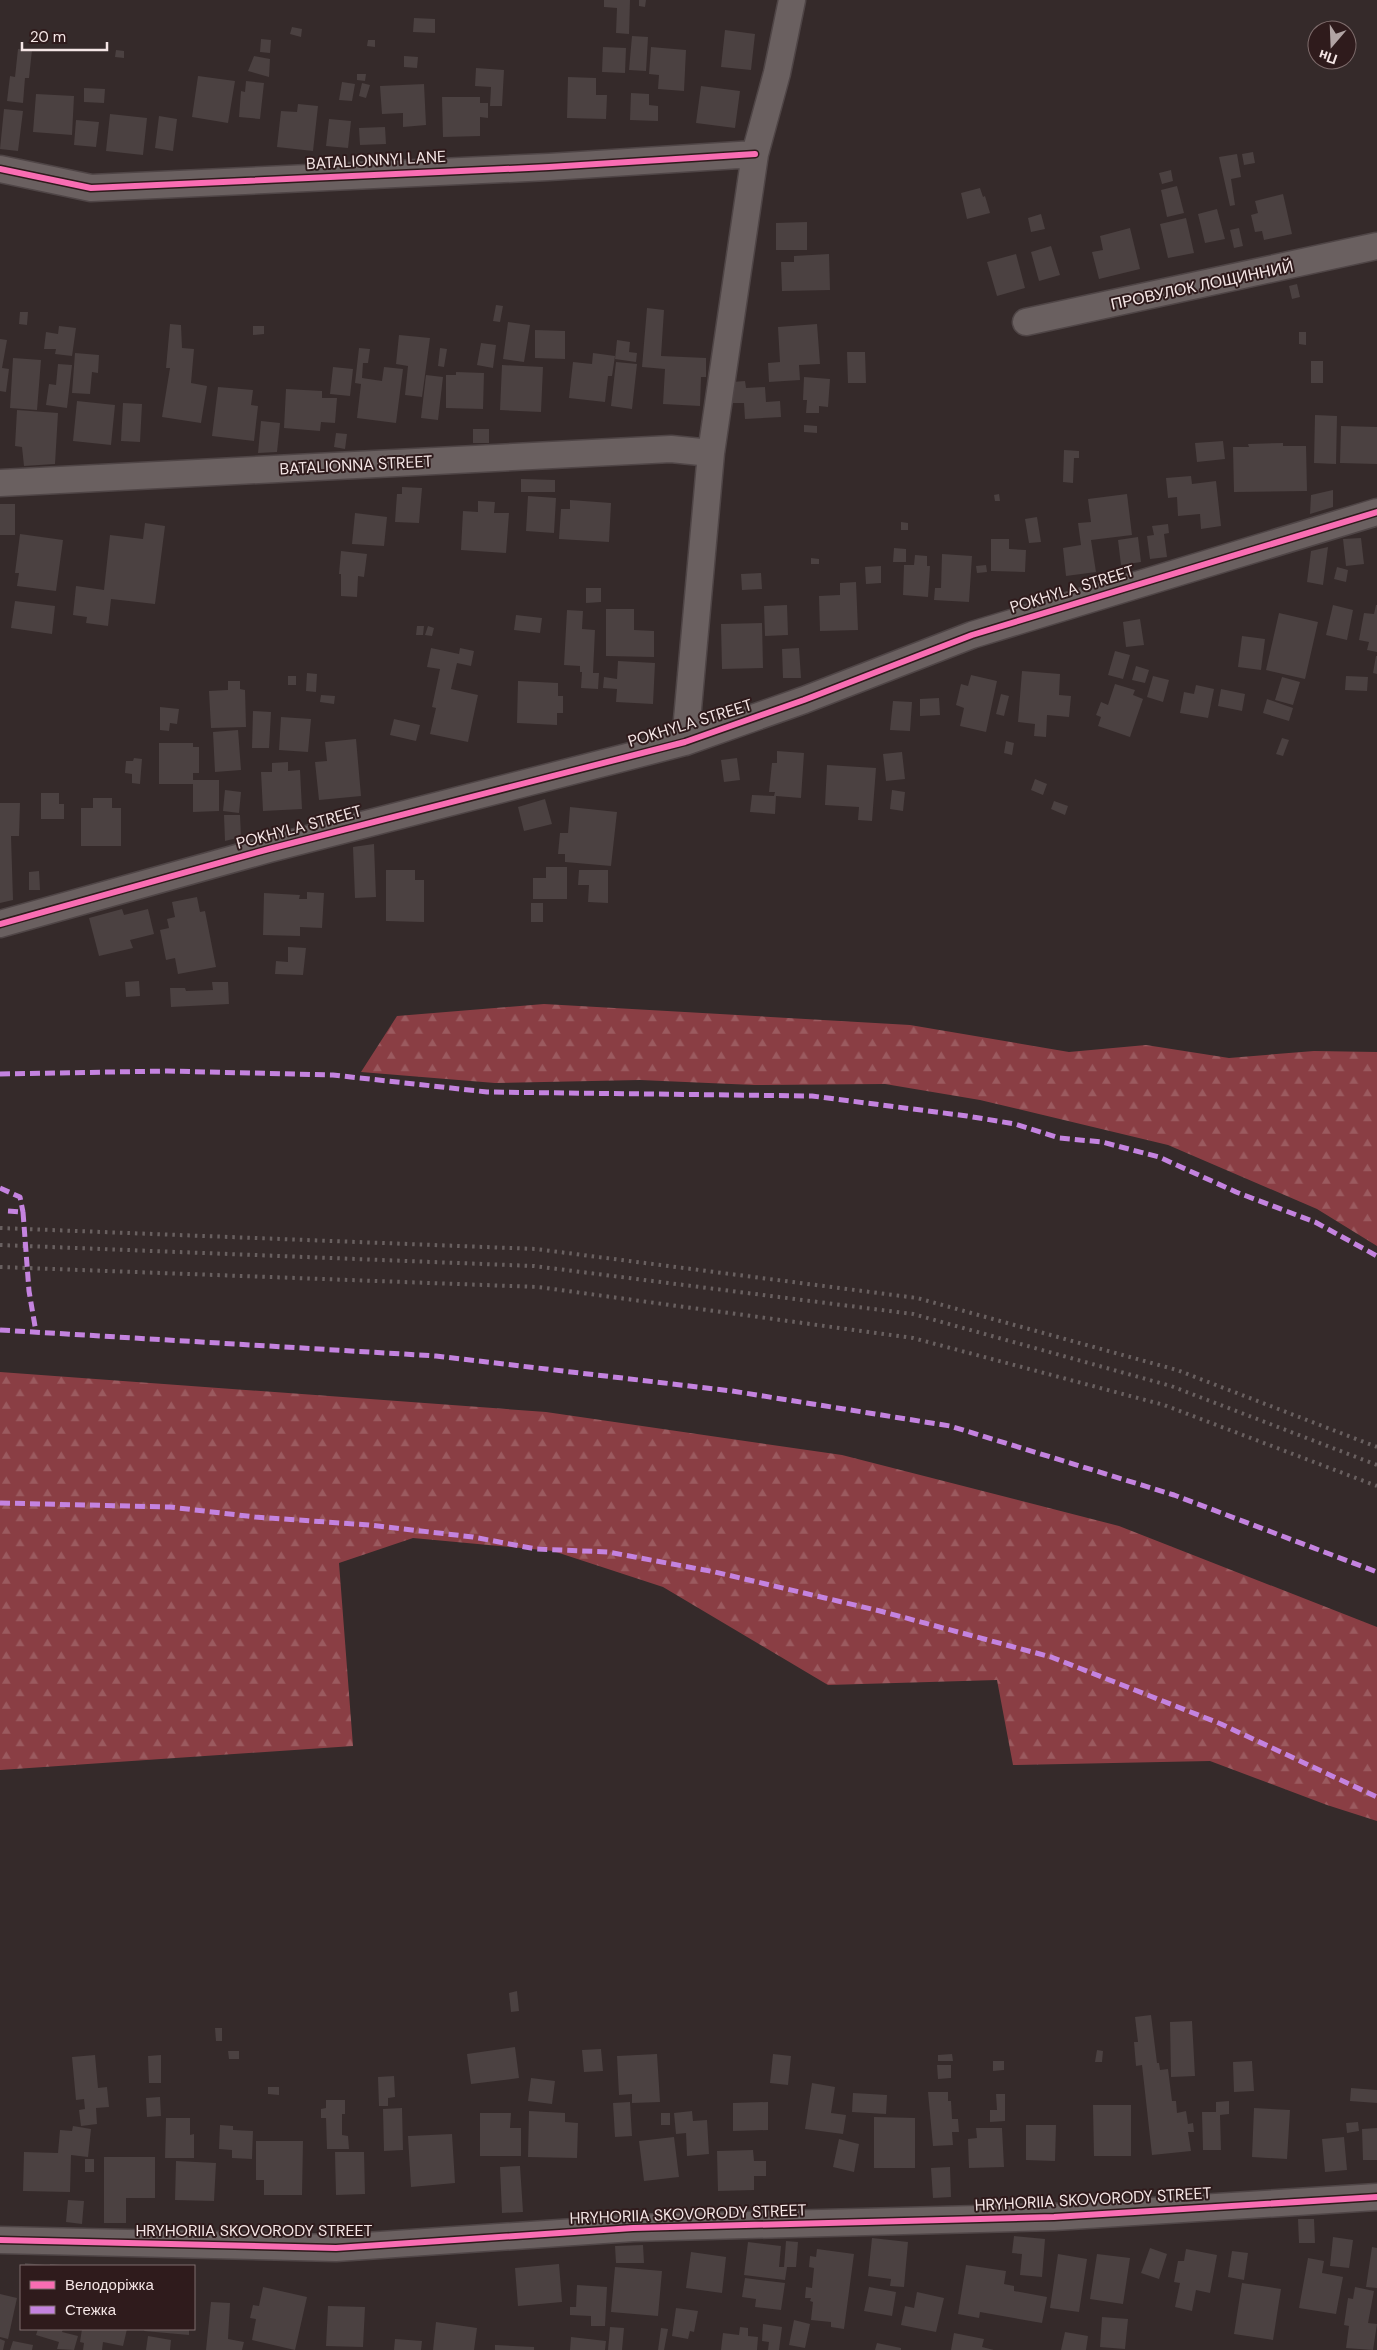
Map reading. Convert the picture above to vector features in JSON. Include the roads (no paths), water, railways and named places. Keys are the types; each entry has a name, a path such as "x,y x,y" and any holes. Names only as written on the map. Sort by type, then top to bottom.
{"street":[{"path":"685,742 711,454 755,154 777,73 792,0"},
{"name":"BATALIONNYI LANE","path":"0,169 91,188 549,167 755,154"},
{"name":"ПРОВУЛОК ЛОЩИННИЙ","path":"1026,322 1377,246"},
{"name":"BATALIONNA STREET","path":"0,483 671,448 711,454"},
{"name":"POKHYLA STREET","path":"0,924 269,848 685,742 804,700 972,635 1377,512"},
{"name":"HRYHORIIA SKOVORODY STREET","path":"0,2240 336,2248 633,2228 1054,2217 1377,2197"}],"railway":[{"path":"0,1228 536,1249 917,1298 1177,1370 1377,1447"},
{"path":"0,1245 534,1266 913,1314 1171,1386 1377,1465"},
{"path":"0,1267 538,1287 913,1338 1164,1405 1377,1486"}]}
